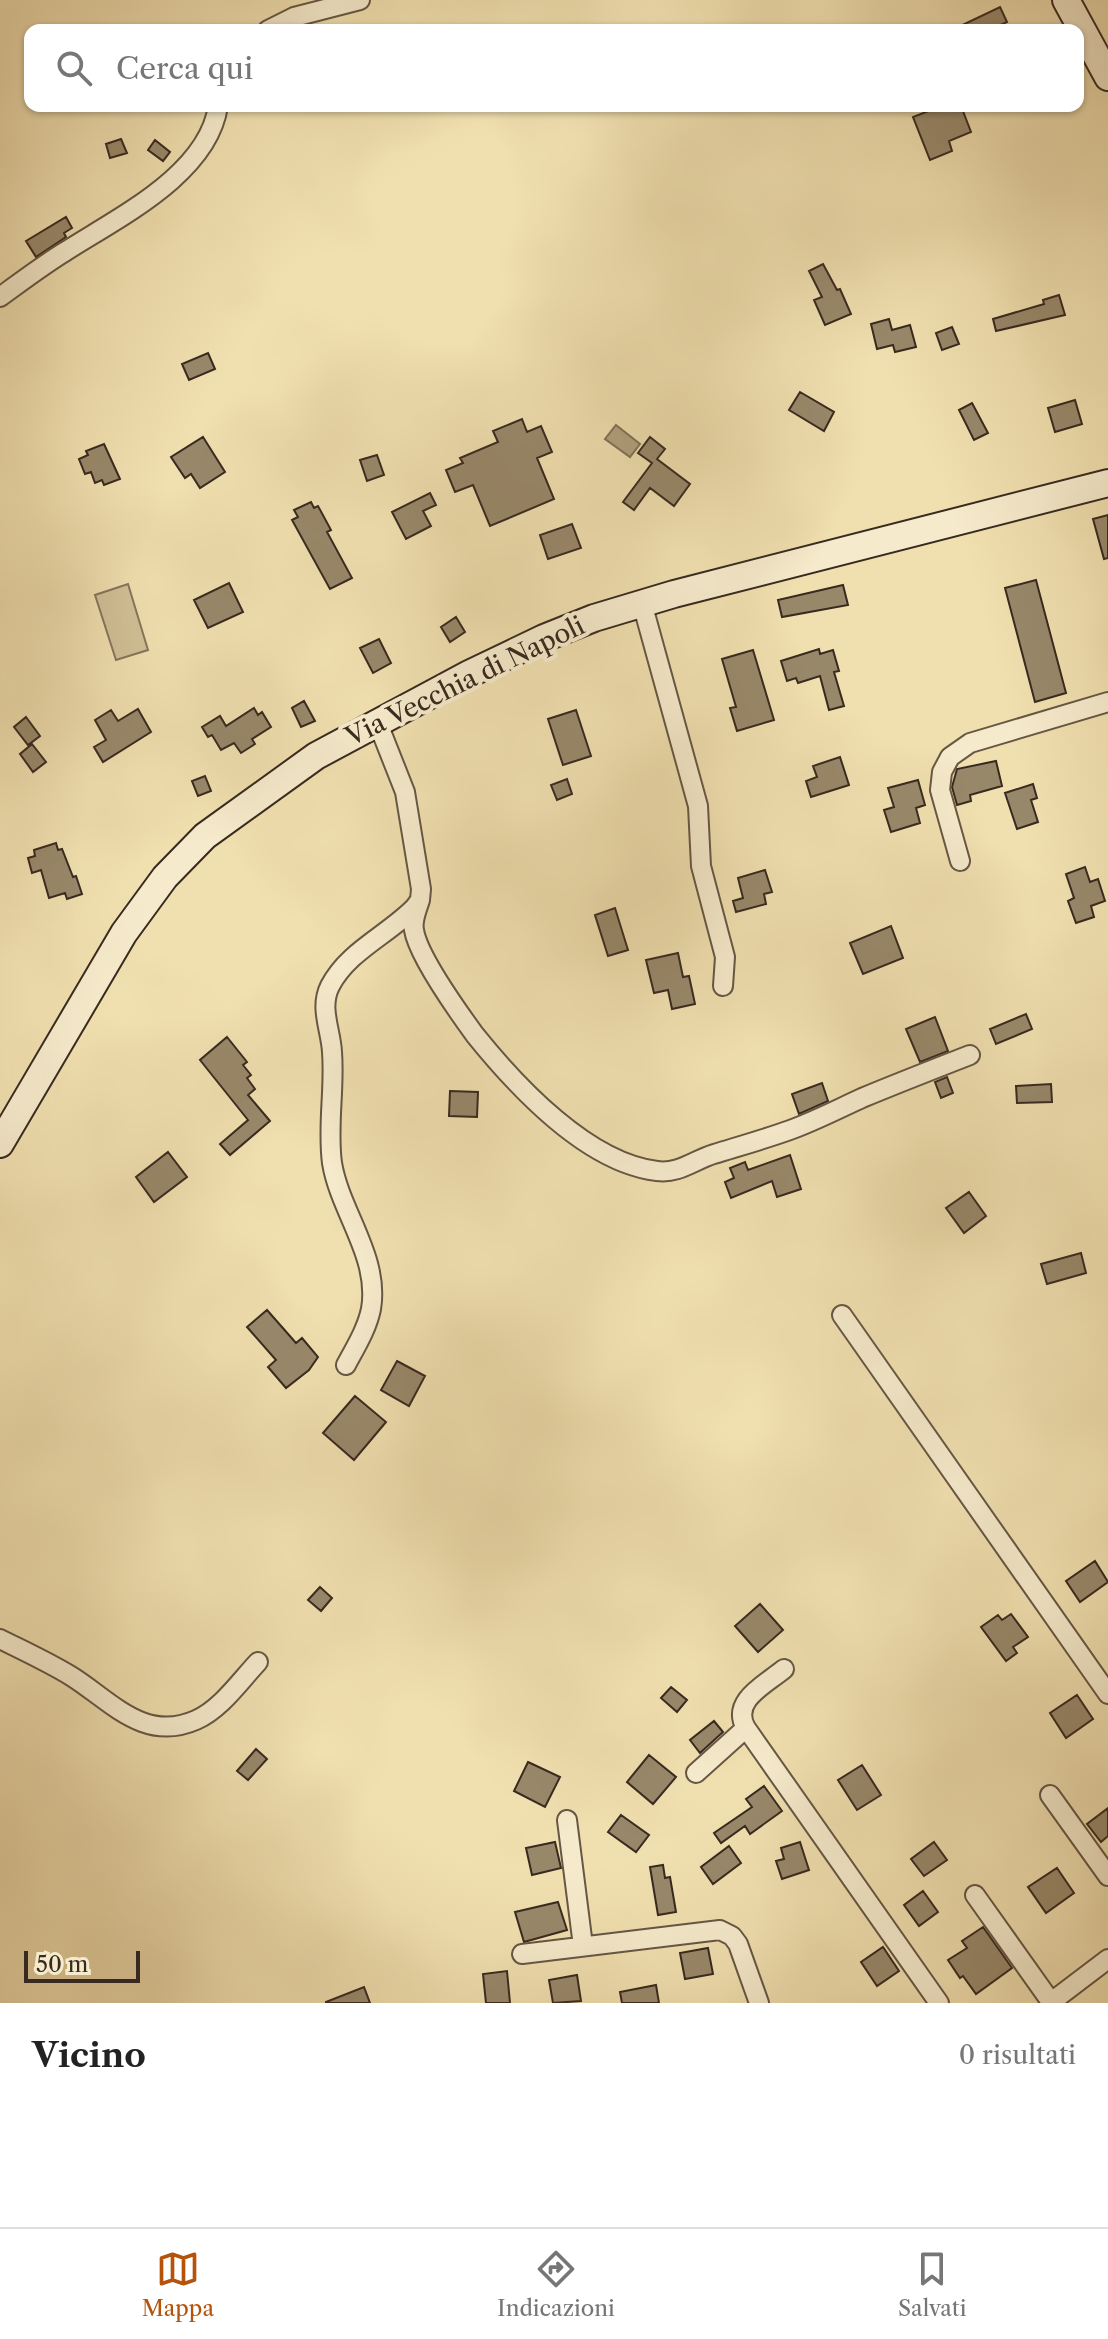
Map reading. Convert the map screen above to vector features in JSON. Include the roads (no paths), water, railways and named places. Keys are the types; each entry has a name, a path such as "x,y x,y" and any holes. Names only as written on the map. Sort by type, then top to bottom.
{"street":[{"path":"282,24 360,0"},
{"path":"1066,0 1079,24"},
{"path":"1084,33 1108,77"},
{"path":"0,297 140,205 176,174 209,136 216,112"},
{"name":"Via Vecchia di Napoli","path":"0,1144 129,924 180,860 212,830 289,774 377,721 552,634 642,603 1108,483"},
{"path":"642,603 698,806 701,866 725,953 723,986"},
{"path":"960,861 941,795 941,776 950,757 977,741 1108,702"},
{"path":"377,721 407,801 421,884 413,926 418,942 456,1007 486,1048 570,1129 604,1153 641,1167 665,1172 677,1170 711,1155 793,1129 970,1055"},
{"path":"346,1365 367,1322 371,1291 366,1259 332,1162 332,1054 325,1010 326,996 347,964 408,914 420,900"},
{"path":"842,1315 1108,1694"},
{"path":"0,1639 71,1676 133,1721 155,1727 183,1724 204,1716 258,1662"},
{"path":"784,1669 743,1704 741,1716 746,1728 939,2003"},
{"path":"696,1773 746,1728"},
{"path":"1050,1795 1108,1876"},
{"path":"567,1820 583,1946"},
{"path":"975,1895 1050,2003 1108,1959"},
{"path":"522,1954 720,1930 732,1936 738,1944 759,2003"}]}
